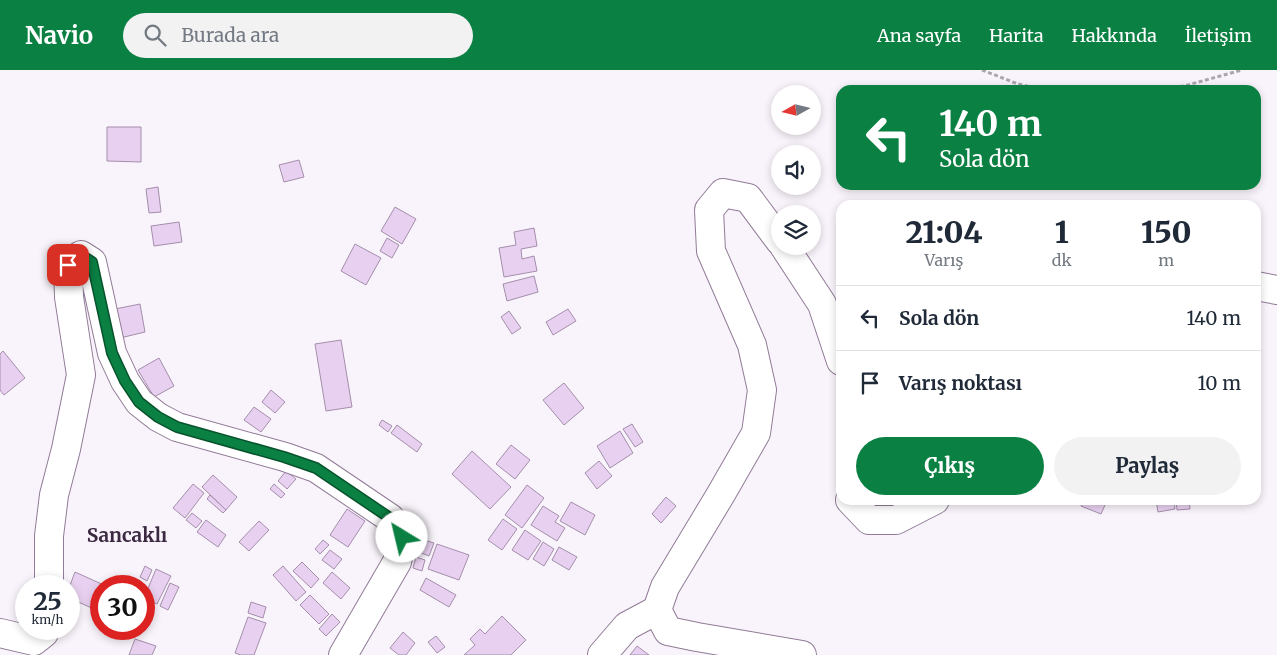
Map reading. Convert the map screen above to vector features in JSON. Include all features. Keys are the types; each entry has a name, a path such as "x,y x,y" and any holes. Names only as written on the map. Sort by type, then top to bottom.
{"street":[{"path":"602,655 627,626 657,610 665,587 756,433 762,390 752,345 711,251 709,210 723,193 748,198 771,229"},
{"path":"49,575 49,536 54,494 66,449 81,375 69,297 68,265 81,255 92,262 112,353 125,381 139,402 158,417 177,427 316,468 390,518 402,537 397,562 343,655"},
{"path":"790,255 822,304 836,346"},
{"path":"1261,287 1277,290"},
{"path":"855,505 869,520 896,520 925,505"},
{"path":"657,610 668,631 802,655"},
{"path":"0,633 40,642"}],"path":[{"path":"982,70 1022,85"},
{"path":"1188,85 1242,70"}],"building":[{"path":"107,127 141,127 141,162 107,161"},
{"path":"299,160 304,177 284,182 279,165"},
{"path":"158,187 161,212 149,213 146,189"},
{"path":"395,207 416,219 402,244 381,231"},
{"path":"179,222 182,242 154,246 151,226"},
{"path":"534,228 537,246 521,249 522,259 534,256 537,271 504,277 499,248 516,245 514,232"},
{"path":"387,238 399,245 392,258 380,251"},
{"path":"355,244 381,258 366,285 341,271"},
{"path":"534,276 538,292 507,301 503,284"},
{"path":"140,304 145,332 116,339 110,310"},
{"path":"568,309 576,321 553,335 546,322"},
{"path":"509,311 521,328 512,334 501,317"},
{"path":"341,340 352,407 326,411 315,344"},
{"path":"3,351 25,378 4,395 0,390 0,354"},
{"path":"159,358 174,386 154,397 138,370"},
{"path":"564,383 584,408 564,425 543,400"},
{"path":"271,390 285,402 275,413 262,402"},
{"path":"254,407 271,419 261,432 244,420"},
{"path":"382,420 392,426 388,432 379,425"},
{"path":"632,424 643,442 635,447 623,429"},
{"path":"397,425 422,444 417,452 391,433"},
{"path":"620,431 633,453 610,468 597,446"},
{"path":"511,445 530,460 515,479 496,464"},
{"path":"472,451 511,487 490,509 452,474"},
{"path":"599,461 612,476 597,489 585,473"},
{"path":"286,471 296,479 287,489 278,481"},
{"path":"213,475 237,497 226,510 202,487"},
{"path":"193,484 204,493 185,518 173,508"},
{"path":"274,484 285,494 281,498 270,489"},
{"path":"527,485 544,498 522,528 505,515"},
{"path":"210,495 226,510 223,513 207,499"},
{"path":"666,497 676,506 661,523 652,514"},
{"path":"571,502 595,515 585,535 560,521"},
{"path":"1081,505 1105,505 1101,514"},
{"path":"1157,505 1175,505 1175,509 1158,512"},
{"path":"1176,505 1190,505 1190,509 1177,510"},
{"path":"543,506 559,516 555,522 565,528 557,541 531,525"},
{"path":"347,509 365,521 348,547 330,535"},
{"path":"192,513 202,521 196,528 186,520"},
{"path":"503,519 517,529 502,550 488,540"},
{"path":"206,520 226,535 218,547 197,532"},
{"path":"259,521 269,530 249,551 239,542"},
{"path":"525,530 541,541 528,560 512,550"},
{"path":"323,540 329,545 320,554 315,549"},
{"path":"424,540 434,543 429,556 419,552"},
{"path":"543,542 554,549 544,566 533,559"},
{"path":"437,544 469,555 459,580 428,569"},
{"path":"559,547 577,557 569,570 552,560"},
{"path":"330,550 342,559 334,569 322,560"},
{"path":"416,557 425,560 422,571 413,568"},
{"path":"302,562 319,579 311,588 293,571"},
{"path":"145,566 152,570 150,575 141,575"},
{"path":"283,566 306,592 296,601 273,575"},
{"path":"156,569 171,576 157,604 155,603 154,575"},
{"path":"75,572 90,579 90,607 80,603 80,575 74,575"},
{"path":"332,572 350,588 341,599 323,583"},
{"path":"426,578 456,595 449,607 420,590"},
{"path":"170,583 179,587 168,610 160,606"},
{"path":"310,595 329,614 319,624 300,605"},
{"path":"251,602 266,607 263,618 248,613"},
{"path":"332,614 340,622 326,636 319,629"},
{"path":"502,616 526,640 511,655 464,655 475,645 470,639 480,629 485,634"},
{"path":"248,617 266,623 254,655 241,655 235,653"},
{"path":"403,632 415,643 406,655 399,655 390,648"},
{"path":"436,636 445,647 437,653 428,642"},
{"path":"135,640 156,646 152,655 129,655"},
{"path":"637,646 649,655 630,655"}],"district":[{"name":"Sancaklı","path":"127,535"}],"route":[{"path":"68,265 81,255 92,262 112,353 125,381 139,402 148,410 177,427 316,468 390,518 402,537"}]}
